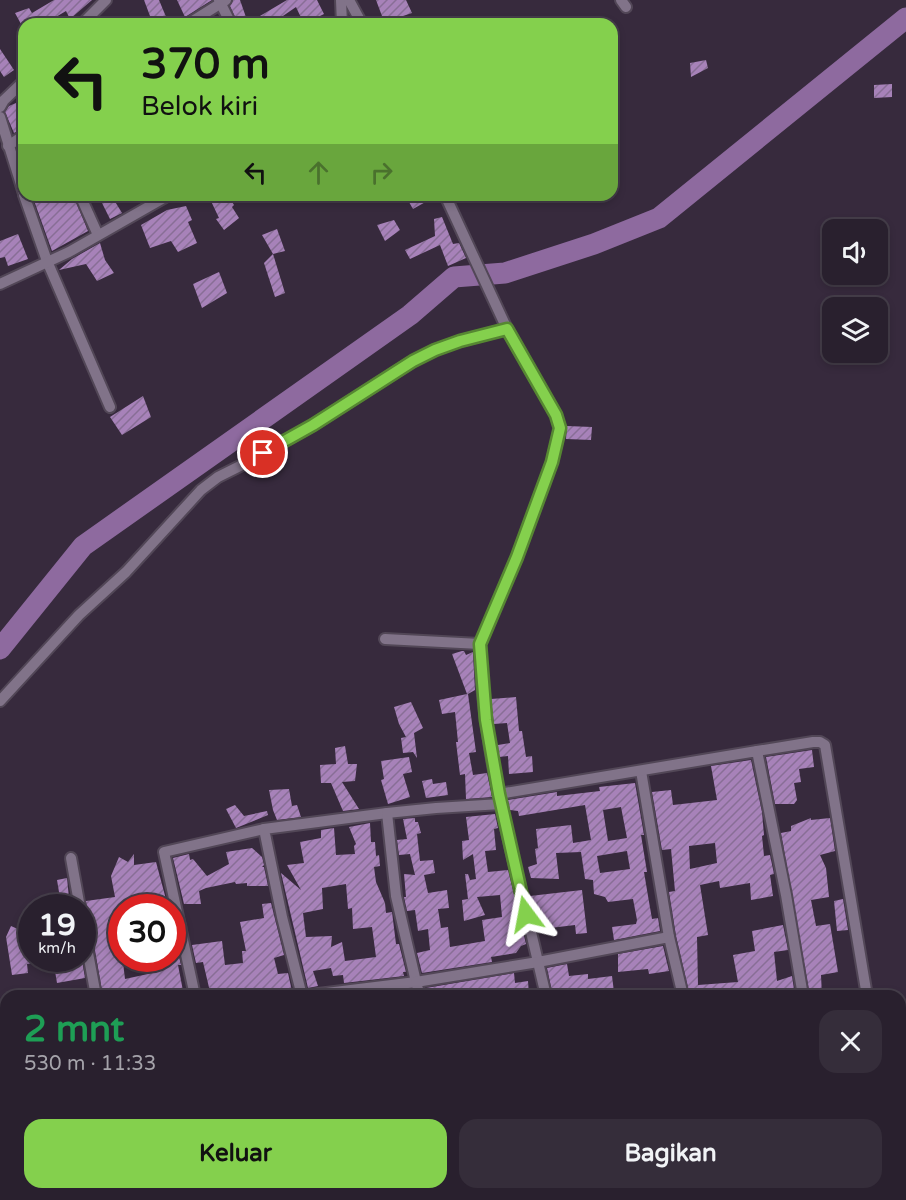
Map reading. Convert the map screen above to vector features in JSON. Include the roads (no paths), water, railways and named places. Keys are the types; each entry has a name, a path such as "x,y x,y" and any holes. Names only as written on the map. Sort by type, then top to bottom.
{"street":[{"path":"88,18 106,0"},
{"path":"341,0 342,18"},
{"path":"349,0 359,18"},
{"path":"197,18 222,1 229,18"},
{"path":"0,107 18,87"},
{"path":"0,117 18,176"},
{"path":"8,146 18,139"},
{"path":"26,201 47,261 110,407"},
{"path":"83,201 98,235"},
{"path":"0,284 98,235 158,201"},
{"path":"449,201 507,329 556,415 560,428 552,462 517,557 480,644 486,720 500,799 545,990"},
{"path":"0,701 79,615 126,572 201,489 218,477 313,425 413,361 460,341 507,329"},
{"path":"385,639 480,644"},
{"path":"194,990 164,852 264,829 500,799 641,771 820,742 825,745 866,990"},
{"path":"757,751 786,895 802,990"},
{"path":"641,771 669,937 682,990"},
{"path":"387,813 396,896 418,990"},
{"path":"264,829 300,990"},
{"path":"71,858 77,894"},
{"path":"350,990 538,962 669,937"},
{"path":"92,972 95,990"}],"waterway":[{"path":"0,649 83,546 410,315 454,277 505,273 594,244 659,218 906,18"}]}
